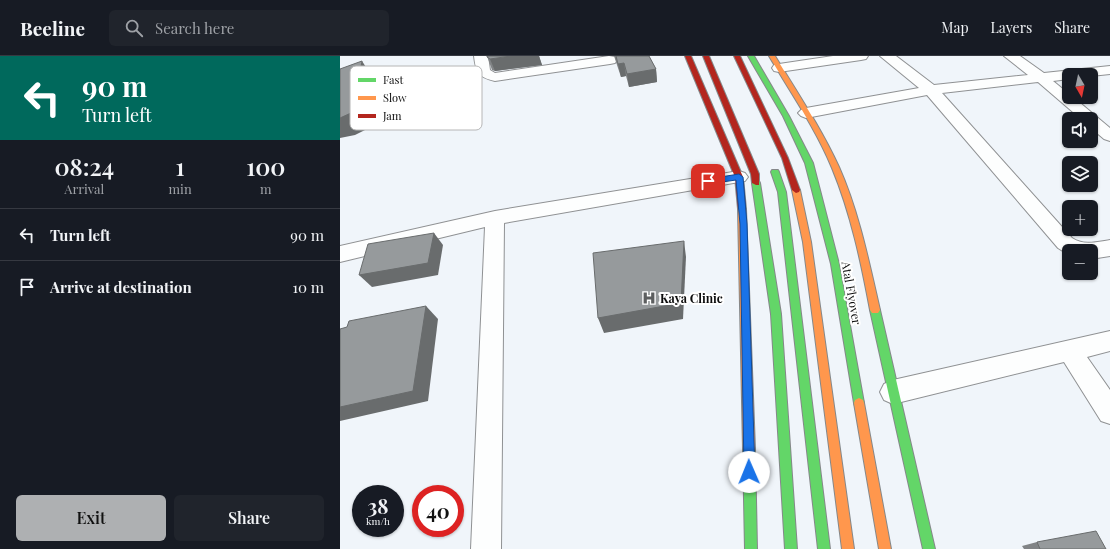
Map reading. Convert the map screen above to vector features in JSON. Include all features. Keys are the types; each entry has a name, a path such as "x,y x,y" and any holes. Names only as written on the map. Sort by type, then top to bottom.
{"street":[{"path":"481,56 484,72 488,76 495,77 610,60"},
{"path":"688,56 739,177 744,224 751,549"},
{"path":"706,56 755,174 776,314 791,549"},
{"path":"737,56 785,158 797,193 807,242 848,549"},
{"name":"Atal Flyover","path":"750,56 786,116 809,163 835,264 885,549"},
{"path":"772,56 824,145 842,183 857,233 929,549"},
{"path":"779,68 861,56"},
{"path":"887,56 931,90 1067,244"},
{"path":"1010,56 1041,78 1082,112"},
{"path":"806,113 931,90 1110,70"},
{"path":"1098,125 1110,136"},
{"path":"772,161 782,192 824,549"},
{"path":"340,254 495,218 739,177"},
{"path":"486,549 495,218"},
{"path":"1098,250 1110,248"},
{"path":"892,392 1110,341"},
{"path":"1069,350 1110,412"}],"building":[{"path":"487,56 511,56 490,59"},
{"path":"616,56 649,56 656,69 627,74 624,63 618,64"},
{"path":"362,61 361,66 350,66 350,113 340,118 340,69"},
{"path":"434,233 428,263 359,275 368,244"},
{"path":"684,241 681,303 598,318 593,253"},
{"path":"426,306 413,391 340,407 340,329 347,327 349,321"},
{"path":"1096,531 1106,549 1040,549 1037,542"}],"traffic: fast":[{"path":"751,56 786,116 809,163 835,264 859,403"},
{"path":"775,172 782,192 824,549"},
{"path":"756,183 776,314 791,549"},
{"path":"875,310 929,549"},
{"path":"749,449 751,549"}],"traffic: slow":[{"path":"772,56 810,118 828,151 842,184 857,231 875,310"},
{"path":"796,190 807,242 848,549"},
{"path":"742,209 749,449"},
{"path":"859,403 885,549"}],"traffic: jam":[{"path":"688,56 739,177 742,209"},
{"path":"706,56 755,174 756,183"},
{"path":"737,56 785,158 796,190"}],"place":[{"name":"Kaya Clinic","path":"649,298"}],"route":[{"path":"708,181 739,177 744,224 749,472"}]}
